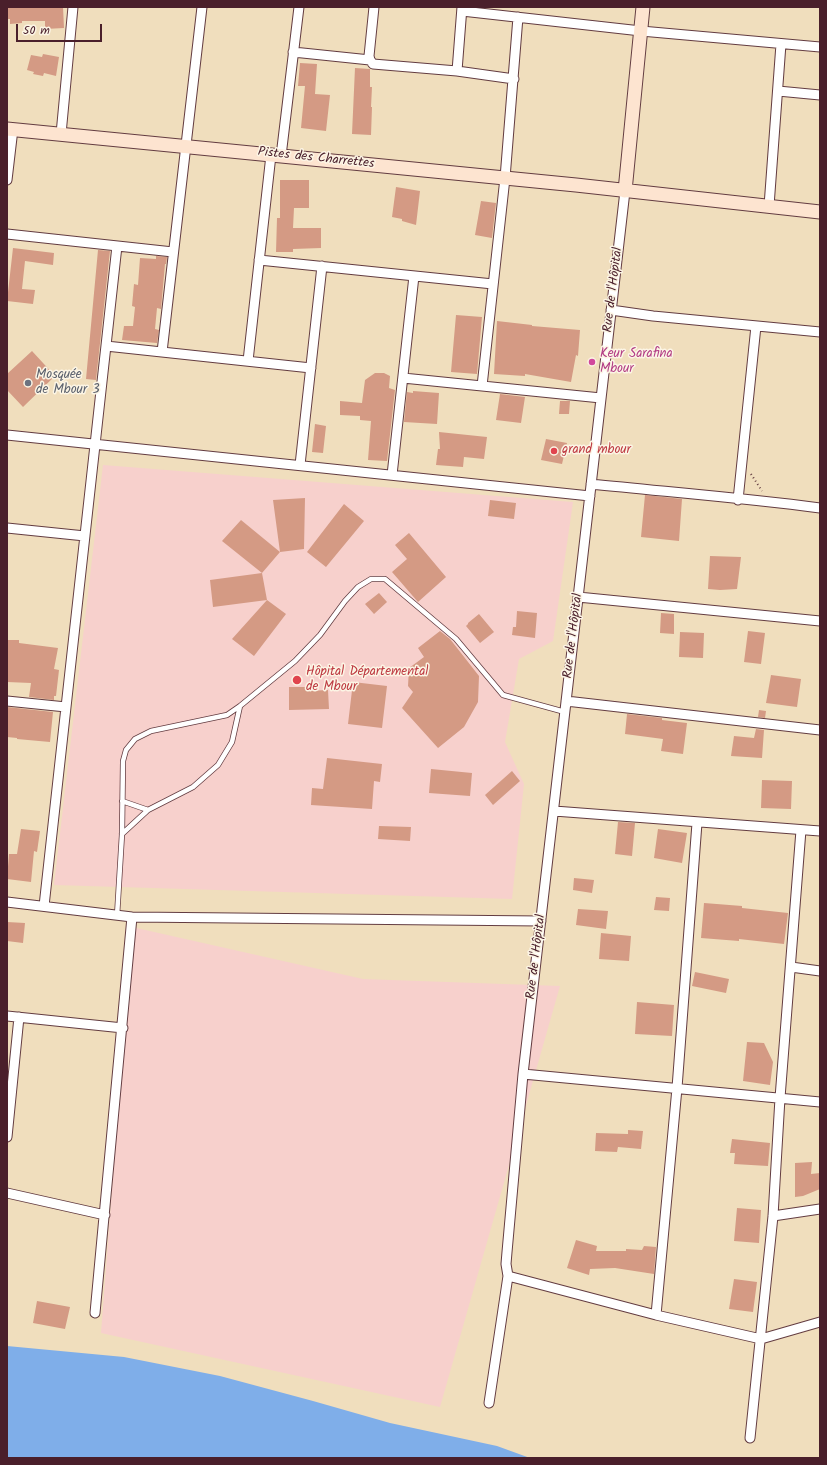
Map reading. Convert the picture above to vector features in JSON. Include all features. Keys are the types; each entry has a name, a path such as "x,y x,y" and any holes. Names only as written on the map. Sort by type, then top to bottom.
{"main road":[{"name":"Rue de l'Hôpital","path":"625,190 643,7"},
{"name":"Pistes des Charrettes","path":"10,129 625,190 820,212"}],"street":[{"path":"61,134 72,7"},
{"path":"162,352 202,7"},
{"path":"248,361 259,260 299,7"},
{"path":"370,60 369,56 374,7"},
{"path":"457,72 462,9 640,31 820,47"},
{"path":"482,386 505,178 518,17"},
{"path":"769,206 782,44"},
{"path":"293,52 370,60 374,64 514,79"},
{"path":"778,91 820,95"},
{"path":"7,180 10,129"},
{"name":"Rue de l'Hôpital","path":"489,1402 508,1276 506,1264 523,1074 625,190"},
{"path":"7,234 174,252"},
{"path":"44,906 117,246"},
{"path":"259,260 493,284"},
{"path":"300,466 322,266"},
{"path":"392,475 414,276"},
{"path":"611,310 653,316 820,332"},
{"path":"738,500 756,326"},
{"path":"106,346 311,368"},
{"path":"403,378 601,398"},
{"path":"7,435 590,496"},
{"path":"591,484 738,500 769,501 820,508"},
{"path":"7,528 84,536"},
{"path":"578,597 820,621"},
{"path":"7,701 66,707"},
{"path":"566,701 820,730"},
{"path":"554,811 697,823 820,831"},
{"path":"656,1315 677,1088 697,823"},
{"path":"750,1438 762,1338 773,1216 780,1098 801,830"},
{"path":"7,902 132,917 541,921"},
{"path":"95,1313 123,1028 132,917"},
{"path":"791,967 820,971"},
{"path":"7,1016 123,1028"},
{"path":"7,1137 10,1082 19,1017"},
{"path":"523,1074 820,1102"},
{"path":"7,1193 105,1215"},
{"path":"773,1216 820,1209"},
{"path":"508,1276 656,1315 762,1338 820,1322"}],"lane":[{"path":"117,916 122,834 123,761 126,750 135,739 151,731 227,714 240,706 295,661 320,635 345,601 358,587 371,579 385,579 456,639 503,695 565,712"},
{"path":"122,834 148,810 193,787 218,765 232,742 240,706"},
{"path":"122,801 148,810"}],"path":[{"path":"742,462 769,501"}],"shaded area":[{"name":"Hôpital Départemental de Mbour","path":"103,465 573,502 553,641 519,659 505,742 524,784 512,899 54,885"},
{"path":"132,927 363,979 560,986 440,1407 101,1333"}],"water":[{"path":"7,1346 124,1357 220,1376 390,1423 497,1446 530,1458 7,1458"}],"building":[{"path":"7,7 63,7 64,28 45,29 45,21 22,21 22,23 10,24 10,19 7,19"},
{"path":"43,54 59,57 56,76 44,73 43,76 33,74 34,72 27,70 31,55 42,57"},
{"path":"300,63 317,64 315,94 330,95 326,131 301,128 305,86 298,86"},
{"path":"355,68 370,69 370,87 372,87 371,135 352,134"},
{"path":"280,180 309,180 309,208 294,208 293,228 321,228 321,248 293,249 293,252 276,252 277,218 280,218"},
{"path":"396,187 420,191 416,225 402,221 402,219 392,217"},
{"path":"481,201 496,203 492,238 475,235"},
{"path":"13,248 54,253 53,265 25,261 22,289 35,290 33,304 7,301"},
{"path":"98,250 110,251 96,380 86,379"},
{"path":"156,256 167,257 161,309 157,308 155,329 159,330 157,343 122,340 124,326 133,326 135,307 132,306 134,284 138,285 140,258 156,259"},
{"path":"456,315 482,317 477,374 451,372"},
{"path":"497,321 580,330 578,356 576,355 571,382 525,374 525,376 494,374"},
{"name":"Mosquée de Mbour 3","path":"32,351 55,376 23,407 7,390 7,374"},
{"path":"375,373 384,373 390,376 389,388 395,390 387,461 368,460 371,421 360,420 360,416 340,415 340,401 362,403 365,380"},
{"path":"413,391 439,393 437,424 404,422 407,392 413,393"},
{"path":"500,394 525,397 521,423 496,420"},
{"path":"560,401 570,401 569,414 559,414"},
{"path":"315,424 326,426 323,453 312,452"},
{"path":"439,432 487,437 484,459 464,457 463,467 436,465 438,449 440,449"},
{"name":"grand mbour","path":"546,439 567,443 562,464 541,460"},
{"path":"645,495 682,499 679,541 641,537"},
{"path":"305,498 304,549 280,552 273,500"},
{"path":"490,500 516,503 514,519 488,516"},
{"path":"344,504 364,521 326,567 307,552"},
{"path":"241,520 280,552 262,573 222,541"},
{"path":"409,533 446,577 418,602 392,572 407,559 395,545"},
{"path":"710,556 741,557 737,589 708,589"},
{"path":"262,573 267,600 213,607 210,580"},
{"path":"379,593 387,602 374,614 365,604"},
{"path":"267,600 286,614 254,656 232,639"},
{"path":"517,611 537,613 535,638 512,635 513,627 516,627"},
{"path":"661,613 674,614 674,634 660,633"},
{"path":"479,614 494,632 480,643 466,626"},
{"path":"440,631 450,639 479,676 478,702 464,727 438,748 402,708 413,692 408,686 409,668 424,657 418,648"},
{"path":"748,631 765,633 761,664 744,662"},
{"path":"680,632 704,633 703,658 679,657"},
{"path":"7,640 19,640 19,643 58,648 54,669 59,670 56,696 54,696 54,700 29,697 31,683 7,682"},
{"path":"771,675 801,679 797,707 766,703"},
{"path":"353,682 387,686 382,728 348,724"},
{"path":"289,687 307,687 307,691 328,690 329,709 289,710"},
{"path":"7,707 53,712 50,742 7,737"},
{"path":"759,710 766,711 765,718 758,717"},
{"path":"627,714 662,718 662,720 687,723 683,754 661,751 663,739 625,734"},
{"path":"756,729 764,730 762,758 731,756 734,736 754,738"},
{"path":"327,758 382,764 380,782 374,781 372,809 311,805 312,788 323,789"},
{"path":"431,769 472,773 470,796 429,793"},
{"path":"512,771 520,781 493,805 485,795"},
{"path":"762,780 792,781 791,809 761,808"},
{"path":"618,822 635,823 632,856 615,854"},
{"path":"379,826 411,827 410,841 378,839"},
{"path":"21,829 40,831 37,852 34,851 31,882 7,879 9,854 17,854"},
{"path":"658,829 687,833 682,863 654,858"},
{"path":"574,878 594,880 592,893 573,890"},
{"path":"656,897 670,898 669,911 654,910"},
{"path":"704,903 742,906 742,908 788,913 784,944 739,939 739,941 701,938"},
{"path":"578,909 608,911 606,929 576,925"},
{"path":"7,922 25,923 23,943 7,941"},
{"path":"601,933 631,936 629,961 599,959"},
{"path":"695,972 729,979 726,993 692,986"},
{"path":"637,1002 674,1005 672,1036 635,1034"},
{"path":"747,1042 764,1043 773,1062 770,1085 743,1081"},
{"path":"628,1130 643,1131 641,1149 618,1147 617,1152 595,1151 596,1133 628,1134"},
{"path":"732,1139 770,1143 768,1166 734,1164 735,1153 730,1153"},
{"path":"812,1162 811,1174 820,1173 820,1189 803,1196 795,1197 795,1163"},
{"path":"737,1208 761,1210 759,1243 734,1241"},
{"path":"576,1240 597,1246 596,1251 626,1251 626,1249 642,1250 644,1246 656,1247 654,1274 615,1268 590,1269 589,1275 567,1268"},
{"path":"734,1279 757,1282 753,1312 729,1309"},
{"path":"37,1301 70,1307 65,1329 33,1323"}],"place":[{"name":"Keur Sarafina Mbour","path":"592,362"},
{"name":"Mosquée de Mbour 3","path":"28,383"},
{"name":"grand mbour","path":"554,451"},
{"name":"Hôpital Départemental de Mbour","path":"297,680"}]}
